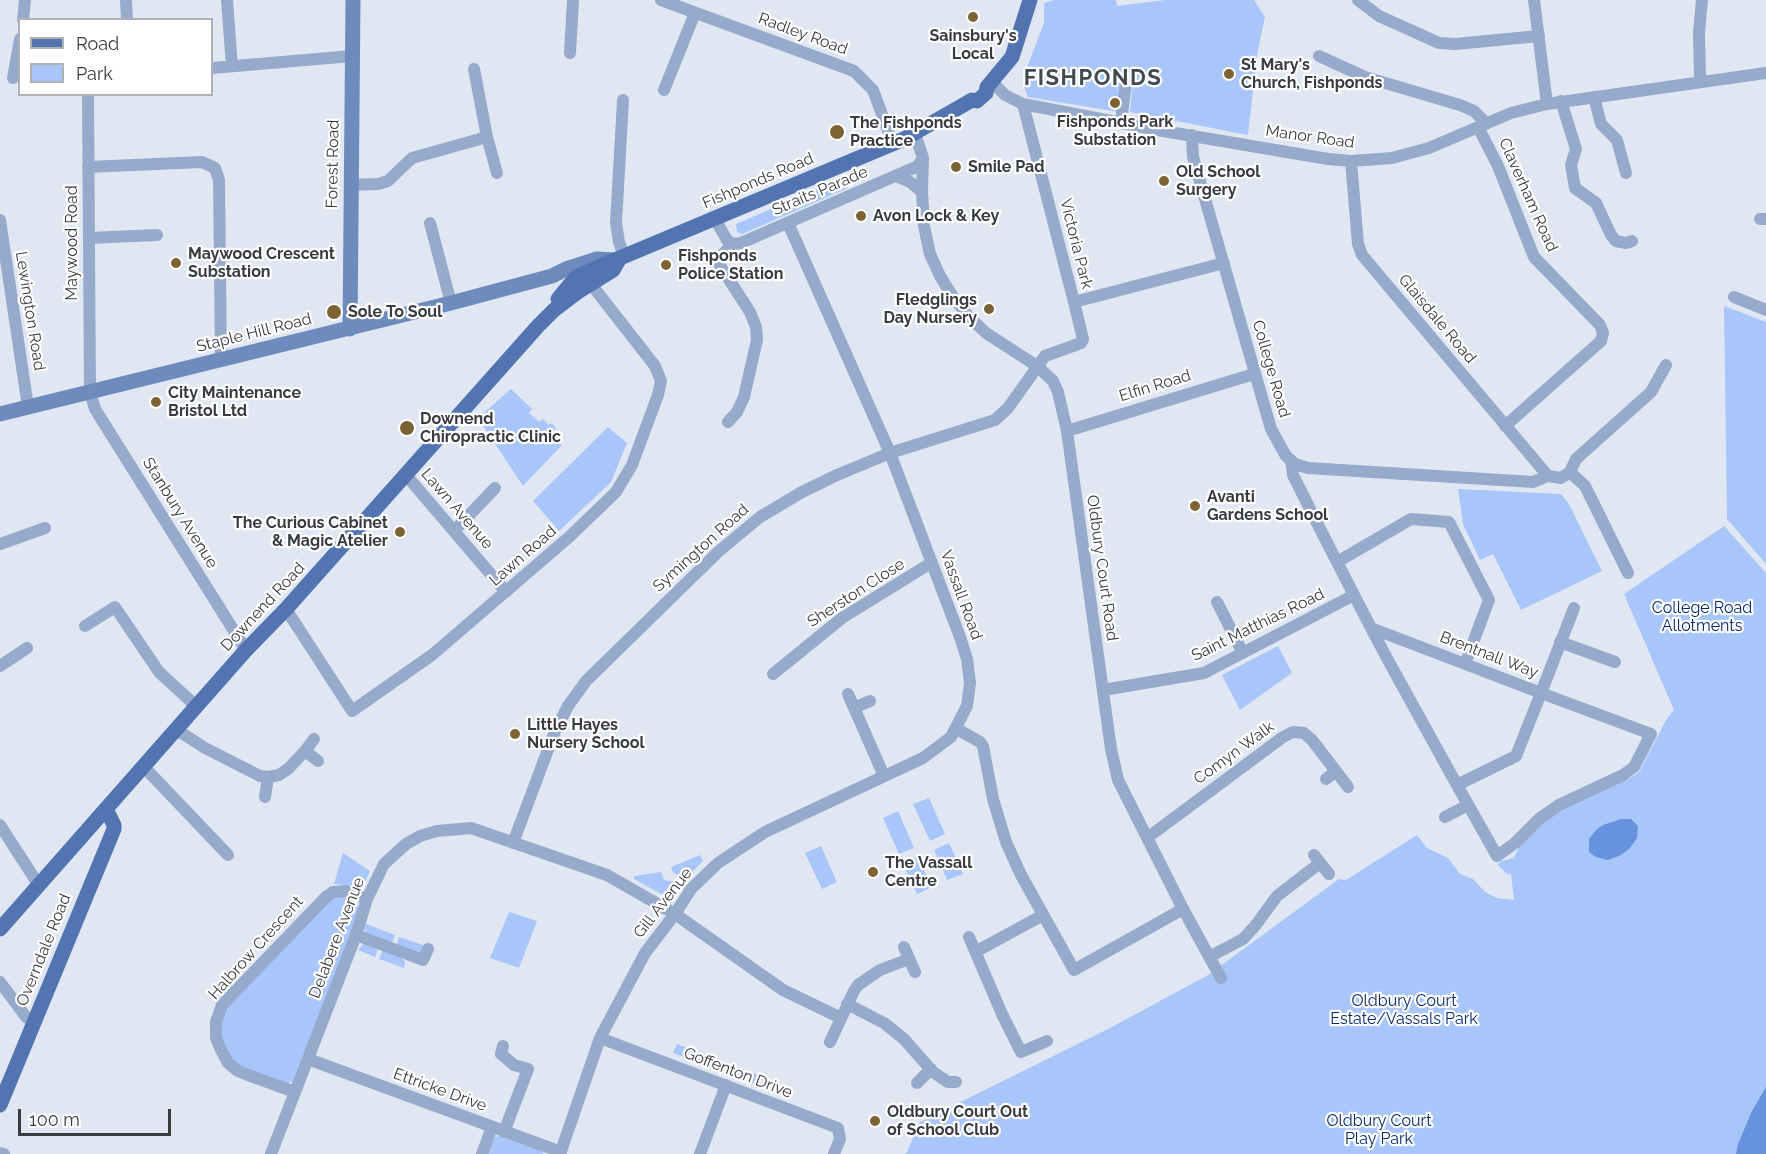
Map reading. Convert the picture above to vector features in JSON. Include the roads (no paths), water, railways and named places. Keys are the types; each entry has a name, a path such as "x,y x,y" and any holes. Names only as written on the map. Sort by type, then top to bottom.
{"main road":[{"name":"Forest Road","path":"350,329 352,0"},
{"name":"Fishponds Road","path":"576,277 915,134 972,100 977,101 1012,57 1031,0"},
{"name":"Fishponds Road","path":"591,284 613,270 619,258"},
{"name":"Staple Hill Road","path":"0,414 451,303 552,276 597,259 619,258"},
{"name":"Staple Hill Road","path":"552,276 576,277"},
{"name":"Downend Road","path":"554,310 556,302 576,277"},
{"name":"Downend Road","path":"0,929 246,650 286,609 554,310 591,284"},
{"name":"Overndale Road","path":"0,1105 114,829 106,809"}],"street":[{"path":"23,18 25,0"},
{"path":"126,0 127,18"},
{"path":"227,0 232,66"},
{"path":"570,53 573,0"},
{"name":"Radley Road","path":"661,0 854,70 873,90 892,144"},
{"path":"1358,0 1379,16 1439,43 1455,44 1539,36"},
{"path":"1534,0 1547,104"},
{"path":"1700,81 1699,32 1702,0"},
{"path":"664,90 694,12"},
{"path":"14,78 18,52"},
{"path":"1319,56 1365,77 1460,105 1474,111 1482,125"},
{"path":"213,68 352,57"},
{"path":"474,69 487,137 497,173"},
{"name":"Manor Road","path":"989,85 1023,104 1328,159 1351,161 1392,158 1419,151 1511,113 1561,101 1766,73"},
{"path":"1121,122 1127,75"},
{"name":"Maywood Road","path":"88,96 90,392"},
{"path":"1594,97 1600,124 1617,140 1626,173"},
{"path":"619,258 616,223 623,100"},
{"path":"1561,101 1576,153 1571,165 1575,188 1596,203 1611,236 1616,241 1626,243 1632,241"},
{"name":"Victoria Park","path":"1023,104 1083,339 1081,343 1050,353 1037,366"},
{"name":"Claverham Road","path":"1482,125 1534,257 1600,326 1603,333 1601,341 1505,426"},
{"path":"915,134 923,158"},
{"name":"College Road","path":"1192,135 1193,157 1271,429 1286,456 1291,460 1293,475 1371,628 1457,785"},
{"path":"350,185 378,184 388,181 412,158 487,137"},
{"name":"Straits Parade","path":"732,244 741,243 896,176 918,166 923,158"},
{"name":"Oldbury Court Road","path":"923,158 924,226 930,254 953,297 986,333 1037,366 1056,386 1062,405 1118,780 1183,909 1221,978"},
{"name":"Glaisdale Road","path":"1351,161 1358,244 1362,255 1548,476"},
{"path":"88,167 202,162 215,168 219,180 222,360"},
{"path":"896,176 910,182 922,192"},
{"path":"716,219 724,237 732,244 719,259 718,264 750,312 756,327 756,340 744,398 728,423"},
{"name":"Lewington Road","path":"0,220 28,407"},
{"path":"430,223 451,303"},
{"name":"Vassall Road","path":"788,223 890,453 960,637 967,659 970,683 968,706 957,729"},
{"path":"89,238 157,235"},
{"path":"1074,302 1224,263"},
{"name":"Lawn Road","path":"286,609 352,711 432,655 567,539 616,492 632,465 662,381 655,366 591,284"},
{"path":"1734,297 1766,310"},
{"path":"1291,460 1295,464 1308,468 1533,482 1548,476 1561,478 1570,472 1576,459 1651,392 1666,365"},
{"name":"Symington Road","path":"513,843 555,731 568,706 586,681 718,552 760,516 812,487 890,453 996,420 1008,408 1037,366"},
{"name":"Elfin Road","path":"1066,431 1254,374"},
{"name":"Stanbury Avenue","path":"90,392 96,409 246,650"},
{"path":"1570,472 1585,486 1628,573"},
{"name":"Lawn Avenue","path":"406,475 506,592"},
{"path":"454,531 495,488"},
{"path":"1337,562 1411,519 1449,522 1489,600 1465,664"},
{"path":"0,543 45,528"},
{"name":"Sherston Close","path":"772,674 834,624 932,563"},
{"name":"Saint Matthias Road","path":"1103,690 1204,674 1354,595"},
{"path":"1217,602 1243,653"},
{"path":"85,626 115,607 159,672 197,707"},
{"path":"1457,785 1497,856 1515,843 1539,819 1559,805 1623,776 1634,767 1651,734 1542,693 1574,608"},
{"name":"Brentnall Way","path":"1371,628 1542,693 1516,756 1457,785"},
{"path":"1560,642 1615,662"},
{"path":"0,666 27,648"},
{"path":"848,694 884,776"},
{"path":"854,708 870,701"},
{"path":"957,729 983,746 993,799 1003,834 1018,869 1074,970 1183,909"},
{"name":"Gill Avenue","path":"560,1153 600,1038 645,953 691,889 718,863 765,832 923,758 951,737 957,729"},
{"path":"177,730 205,748 260,776 268,777 279,775 305,751 314,739"},
{"name":"Comyn Walk","path":"1147,838 1283,736 1293,732 1304,734 1312,740 1348,787"},
{"path":"305,751 318,760"},
{"path":"144,766 228,855"},
{"path":"1326,779 1336,771"},
{"path":"265,797 268,777"},
{"path":"1445,817 1468,805"},
{"path":"0,825 38,884"},
{"name":"Delabere Avenue","path":"271,1154 356,935 367,899 384,864 406,844 420,836 437,831 471,828 607,875 675,914 783,990 841,1018"},
{"path":"1209,957 1243,939 1279,893 1317,859 1329,873"},
{"name":"Halbrow Crescent","path":"295,1092 238,1071 228,1063 216,1038 216,1022 222,1005 326,897 333,892 346,891 367,899"},
{"path":"977,951 1043,915"},
{"path":"356,935 424,960"},
{"path":"969,937 1021,1052 1047,1041"},
{"path":"904,946 915,972"},
{"path":"830,1042 847,1004 863,980 880,970 909,959"},
{"path":"0,982 26,1017 34,1022"},
{"path":"847,1004 884,1023 904,1039 931,1069 948,1082 956,1082"},
{"name":"Goffenton Drive","path":"600,1038 837,1128 840,1139 834,1154"},
{"path":"482,1154 498,1129 528,1069 514,1065 501,1054 502,1046"},
{"name":"Ettricke Drive","path":"308,1059 560,1153"},
{"path":"916,1083 931,1069"},
{"path":"700,1154 726,1085"}],"place":[{"name":"Sainsbury's Local","path":"973,17"},
{"name":"St Mary's Church, Fishponds","path":"1229,74"},
{"name":"Fishponds Park Substation","path":"1115,103"},
{"name":"The Fishponds Practice","path":"837,132"},
{"name":"Smile Pad","path":"956,167"},
{"name":"Old School Surgery","path":"1164,181"},
{"name":"Avon Lock & Key","path":"861,216"},
{"name":"Maywood Crescent Substation","path":"176,263"},
{"name":"Fishponds Police Station","path":"666,265"},
{"name":"Fledglings Day Nursery","path":"989,309"},
{"name":"Sole To Soul","path":"334,312"},
{"name":"City Maintenance Bristol Ltd","path":"156,402"},
{"name":"Downend Chiropractic Clinic","path":"407,428"},
{"name":"Avanti Gardens School","path":"1195,506"},
{"name":"The Curious Cabinet & Magic Atelier","path":"400,532"},
{"name":"Little Hayes Nursery School","path":"515,734"},
{"name":"The Vassall Centre","path":"873,872"},
{"name":"Oldbury Court Out of School Club","path":"875,1121"}],"district":[{"name":"FISHPONDS","path":"1093,78"}],"park label":[{"name":"College Road Allotments","path":"1702,617"},
{"name":"Oldbury Court Estate/Vassals Park","path":"1404,1010"},
{"name":"Oldbury Court Play Park","path":"1379,1130"}]}
